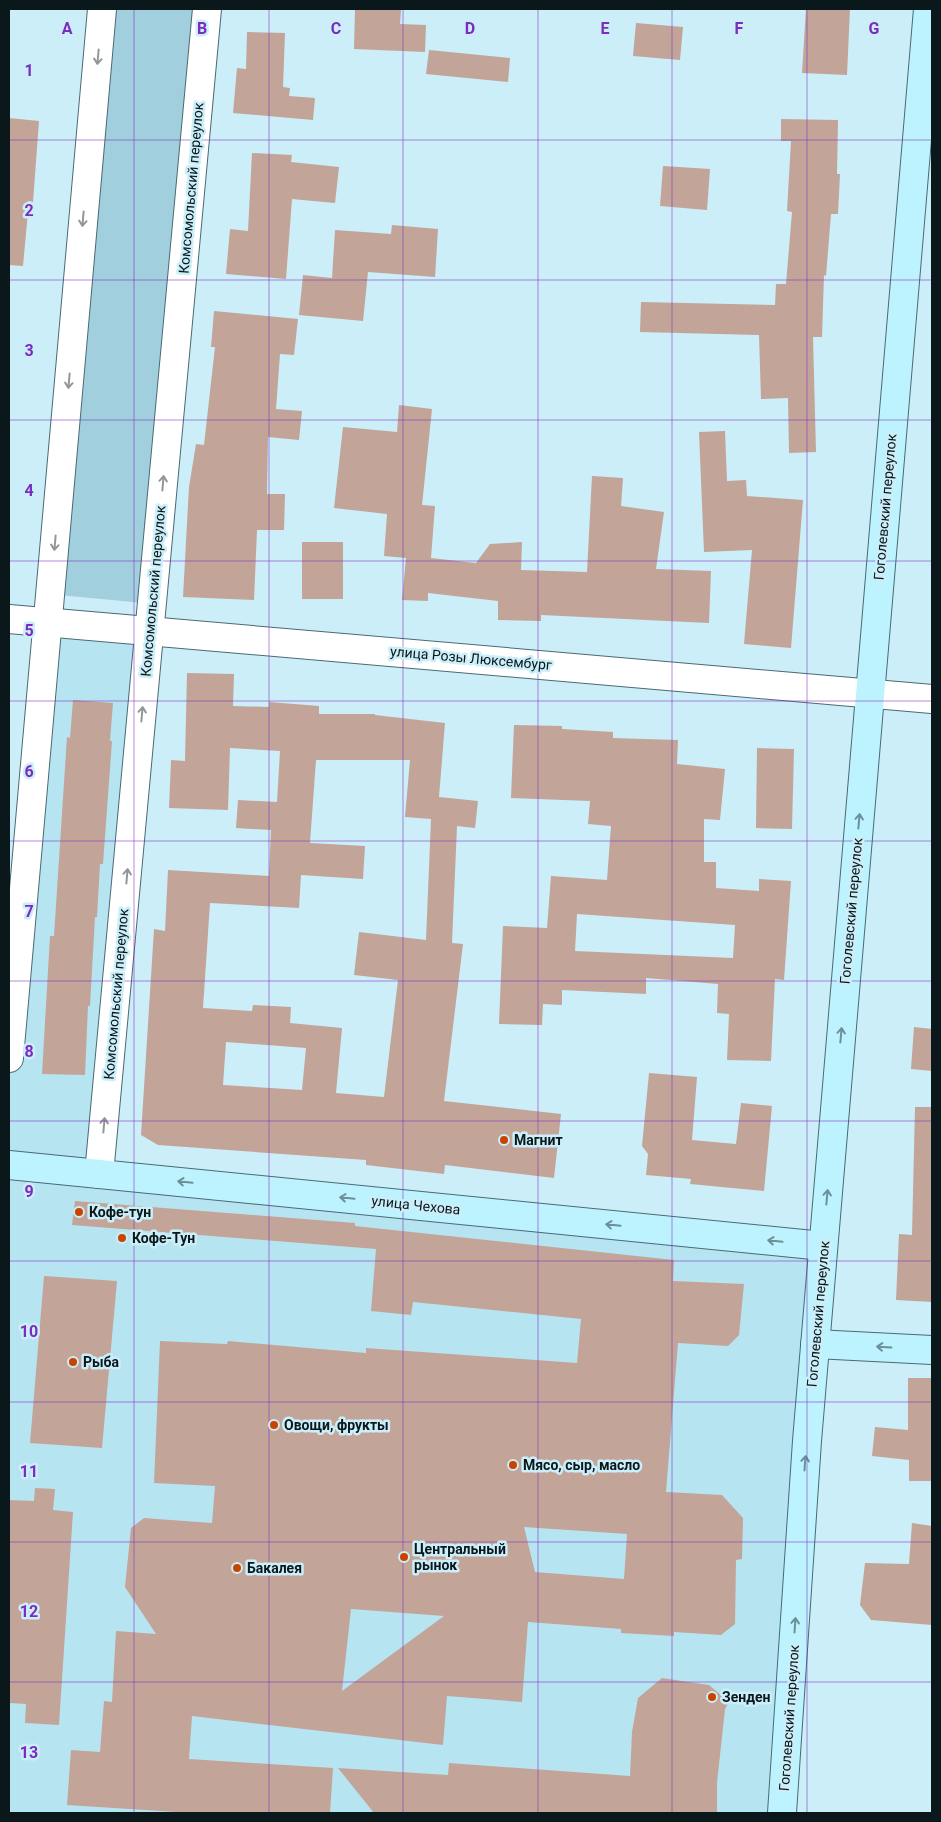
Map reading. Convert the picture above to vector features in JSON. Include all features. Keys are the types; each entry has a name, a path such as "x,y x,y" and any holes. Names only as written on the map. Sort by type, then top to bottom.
{"main road":[{"name":"Гоголевский переулок","path":"782,1813 807,1441 928,9"},
{"name":"улица Чехова","path":"9,1165 823,1246"},
{"path":"815,1344 932,1350"}],"street":[{"path":"9,1058 102,9"},
{"name":"Комсомольский переулок","path":"99,1174 208,9"},
{"name":"улица Розы Люксембург","path":"9,619 932,699"}],"shaded area":[{"path":"113,9 197,9 143,603 59,595"},
{"name":"Центральный рынок","path":"48,622 150,630 99,1174 823,1246 782,1813 9,1813 9,1058"}],"building":[{"path":"355,9 401,10 400,24 426,25 425,52 354,49"},
{"path":"806,9 850,9 847,75 802,73"},
{"path":"636,23 683,27 680,60 633,56"},
{"path":"247,32 285,33 283,87 290,88 289,96 315,98 313,120 233,113 237,68 246,69"},
{"path":"429,50 510,58 508,82 426,74"},
{"path":"9,118 39,121 33,202 29,201 23,266 9,265"},
{"path":"781,119 838,120 837,174 840,174 838,214 831,214 826,276 824,275 822,337 813,337 816,452 789,453 788,398 761,399 759,335 640,332 641,302 775,305 776,284 786,284 792,212 787,211 791,141 781,141"},
{"path":"252,153 292,155 291,162 339,167 335,203 292,199 286,279 226,274 230,229 248,231"},
{"path":"663,166 710,169 707,210 660,206"},
{"path":"392,225 438,229 435,277 368,272 363,321 299,315 303,275 332,278 335,230 391,234"},
{"path":"214,311 298,319 294,355 280,354 276,409 302,411 299,440 268,437 267,494 285,494 284,530 257,530 254,600 183,597 189,487 196,444 204,445 215,347 211,347"},
{"path":"399,405 432,409 422,505 435,506 431,558 476,563 490,544 522,542 521,570 587,572 592,476 623,478 621,506 664,512 656,569 711,571 709,623 541,615 541,621 498,620 498,601 428,593 428,601 402,600 406,558 384,556 387,514 334,508 343,427 397,432"},
{"path":"725,431 727,481 746,480 747,496 803,500 791,648 744,644 752,550 704,552 699,432"},
{"path":"302,542 343,542 343,599 302,599"},
{"path":"187,673 234,674 233,706 269,707 269,702 319,706 319,714 375,714 445,723 439,797 478,801 475,828 457,826 452,943 463,944 444,1101 561,1114 554,1178 445,1165 444,1174 366,1165 366,1160 158,1145 141,1135 154,929 165,931 168,870 269,876 271,830 236,828 238,800 277,802 280,751 230,748 228,810 169,808 171,760 185,761","holes":["316,760 410,760 405,817 431,819 426,940 359,932 354,975 398,980 384,1097 336,1093 342,1028 290,1023 291,1007 253,1005 252,1011 203,1008 210,903 299,908 301,875 363,879 365,846 310,843","226,1042 306,1048 302,1090 223,1085"]},
{"path":"73,700 113,703 103,864 100,864 97,917 95,917 85,1075 42,1074 50,936 54,936 67,737 70,738"},
{"path":"514,725 562,726 562,729 613,732 613,738 678,740 677,764 725,769 720,820 704,819 704,862 716,862 716,888 759,891 759,879 791,881 784,980 775,979 771,1061 727,1060 729,1014 717,1013 718,984 646,978 646,994 562,990 562,1005 543,1004 542,1025 499,1024 503,926 547,928 551,876 607,880 611,826 588,824 590,801 511,798","holes":["577,914 735,925 733,958 575,951"]},
{"path":"757,748 794,749 792,829 756,828"},
{"path":"914,1027 932,1029 932,1071 911,1069"},
{"path":"649,1073 697,1077 692,1140 736,1144 741,1103 772,1106 764,1191 690,1184 691,1179 646,1175 648,1154 642,1146"},
{"path":"915,1107 932,1107 932,1302 896,1300 899,1234 912,1235"},
{"path":"75,1201 355,1223 355,1226 674,1260 673,1281 744,1284 739,1335 728,1346 678,1343 666,1492 722,1495 743,1518 742,1559 736,1560 735,1624 721,1635 674,1632 674,1636 621,1633 621,1629 528,1622 522,1702 447,1696 443,1745 192,1716 189,1759 333,1768 330,1813 192,1813 67,1805 71,1750 100,1752 104,1701 112,1702 116,1631 156,1634 125,1587 131,1528 144,1518 212,1523 215,1486 154,1483 160,1341 227,1344 228,1341 366,1353 366,1348 577,1363 581,1319 413,1302 411,1315 371,1311 376,1249 72,1225","holes":["524,1527 627,1534 624,1579 535,1572","351,1609 444,1616 342,1691"]},
{"name":"Рыба","path":"44,1276 117,1281 102,1448 30,1443"},
{"path":"908,1378 932,1378 932,1481 909,1481 909,1460 872,1456 875,1427 908,1430"},
{"path":"35,1488 55,1489 53,1510 73,1512 59,1725 25,1723 26,1704 9,1703 9,1500 34,1501"},
{"path":"912,1523 932,1526 932,1625 871,1620 860,1605 865,1563 909,1564"},
{"path":"662,1678 709,1685 729,1702 725,1709 717,1783 717,1813 374,1813 338,1768 448,1775 449,1763 630,1776 632,1732 638,1698"}],"place":[{"name":"Магнит","path":"504,1140"},
{"name":"Кофе-тун","path":"79,1212"},
{"name":"Кофе-Тун","path":"122,1238"},
{"name":"Рыба","path":"73,1362"},
{"name":"Овощи, фрукты","path":"274,1425"},
{"name":"Мясо, сыр, масло","path":"513,1465"},
{"name":"Центральный рынок","path":"404,1557"},
{"name":"Бакалея","path":"237,1568"},
{"name":"Зенден","path":"712,1697"}]}
